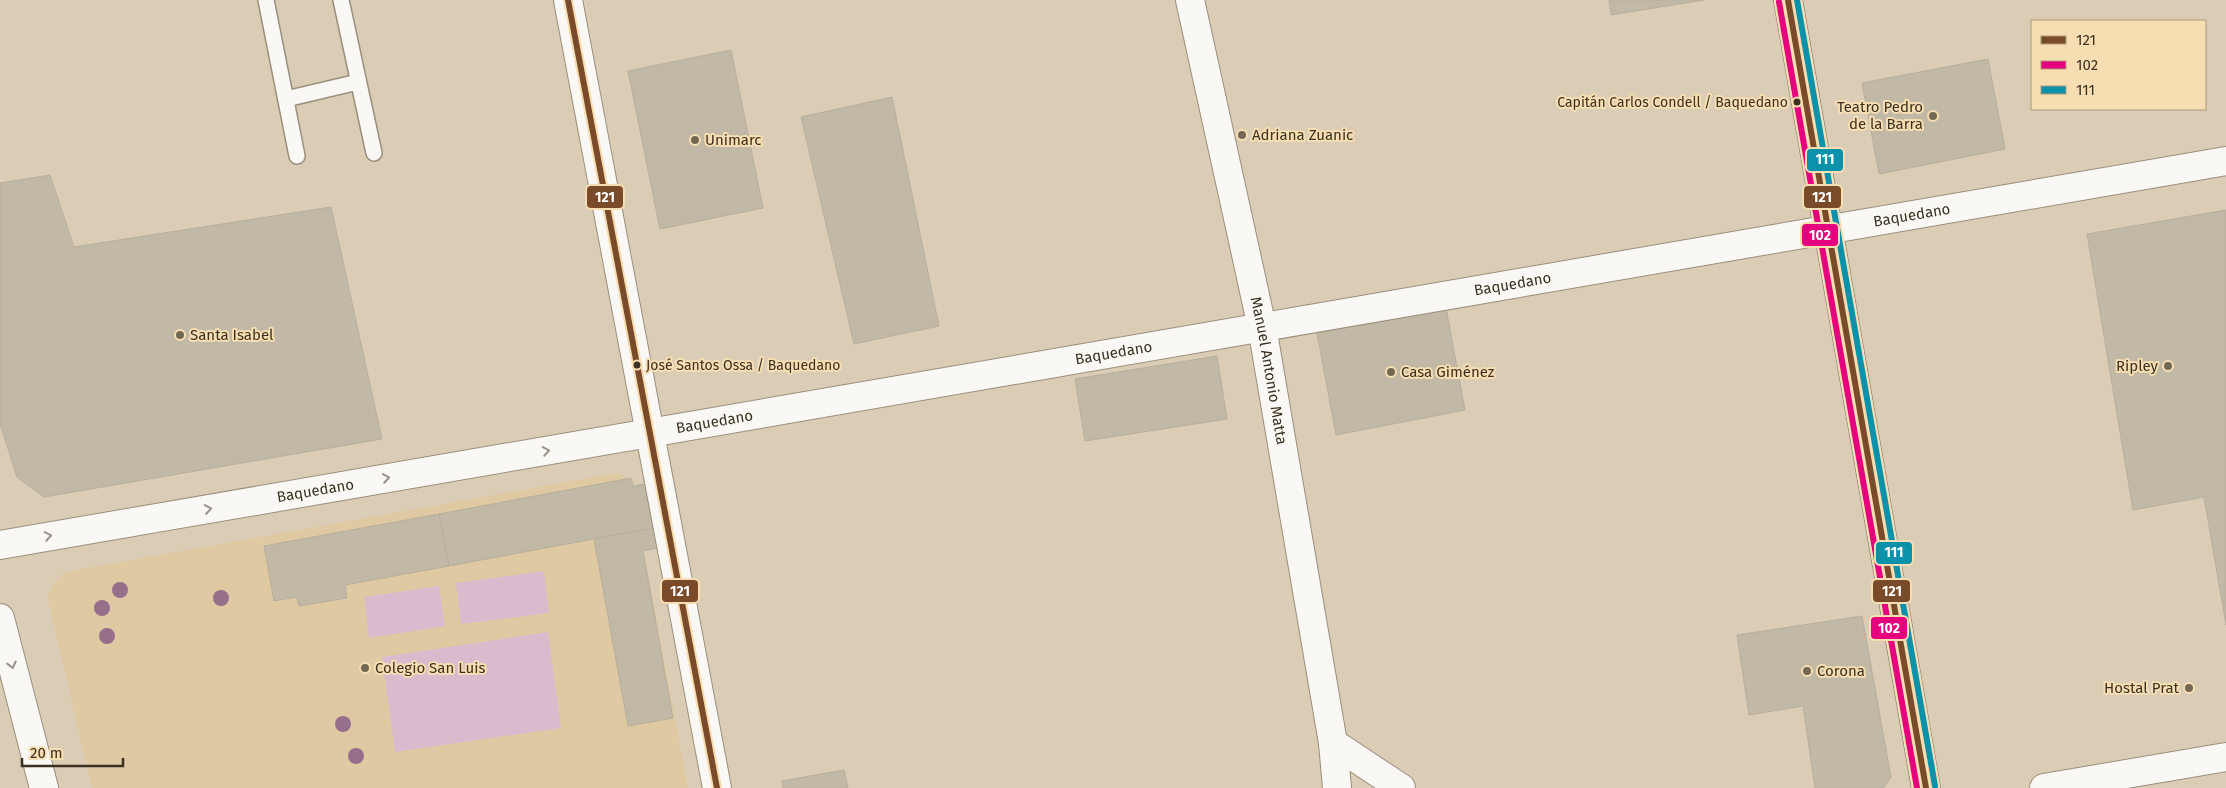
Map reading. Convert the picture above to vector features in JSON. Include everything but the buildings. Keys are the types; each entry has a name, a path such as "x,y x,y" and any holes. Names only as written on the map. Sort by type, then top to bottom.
{"street":[{"path":"568,0 717,788"},
{"name":"Manuel Antonio Matta","path":"1190,0 1262,327 1333,743 1337,788"},
{"path":"1788,0 1926,788"},
{"name":"Baquedano","path":"0,545 2226,161"},
{"path":"0,618 44,788"},
{"path":"1333,743 1401,788"},
{"path":"2044,788 2226,757"}],"lane":[{"path":"266,0 297,156"},
{"path":"341,0 374,153"},
{"path":"286,98 358,82"}],"shaded area":[{"name":"Colegio San Luis","path":"617,473 628,478 632,487 688,788 92,788 47,596 54,583 65,572"},
{"path":"544,571 549,613 461,624 456,583"},
{"path":"439,586 445,626 369,638 364,597"},
{"path":"548,632 561,728 395,752 382,657"}],"transit line":[{"name":"121","path":"568,0 717,788"},
{"name":"121","path":"1788,0 1926,788"},
{"name":"111","path":"1797,0 1935,786"},
{"name":"102","path":"1779,2 1917,788"}],"place":[{"name":"Capitán Carlos Condell / Baquedano","path":"1797,102"},
{"name":"Teatro Pedro de la Barra","path":"1933,116"},
{"name":"Adriana Zuanic","path":"1242,135"},
{"name":"Unimarc","path":"695,140"},
{"name":"Santa Isabel","path":"180,335"},
{"name":"José Santos Ossa / Baquedano","path":"637,365"},
{"name":"Ripley","path":"2168,366"},
{"name":"Casa Giménez","path":"1391,372"},
{"name":"Colegio San Luis","path":"365,668"},
{"name":"Corona","path":"1807,671"},
{"name":"Hostal Prat","path":"2189,688"}]}
